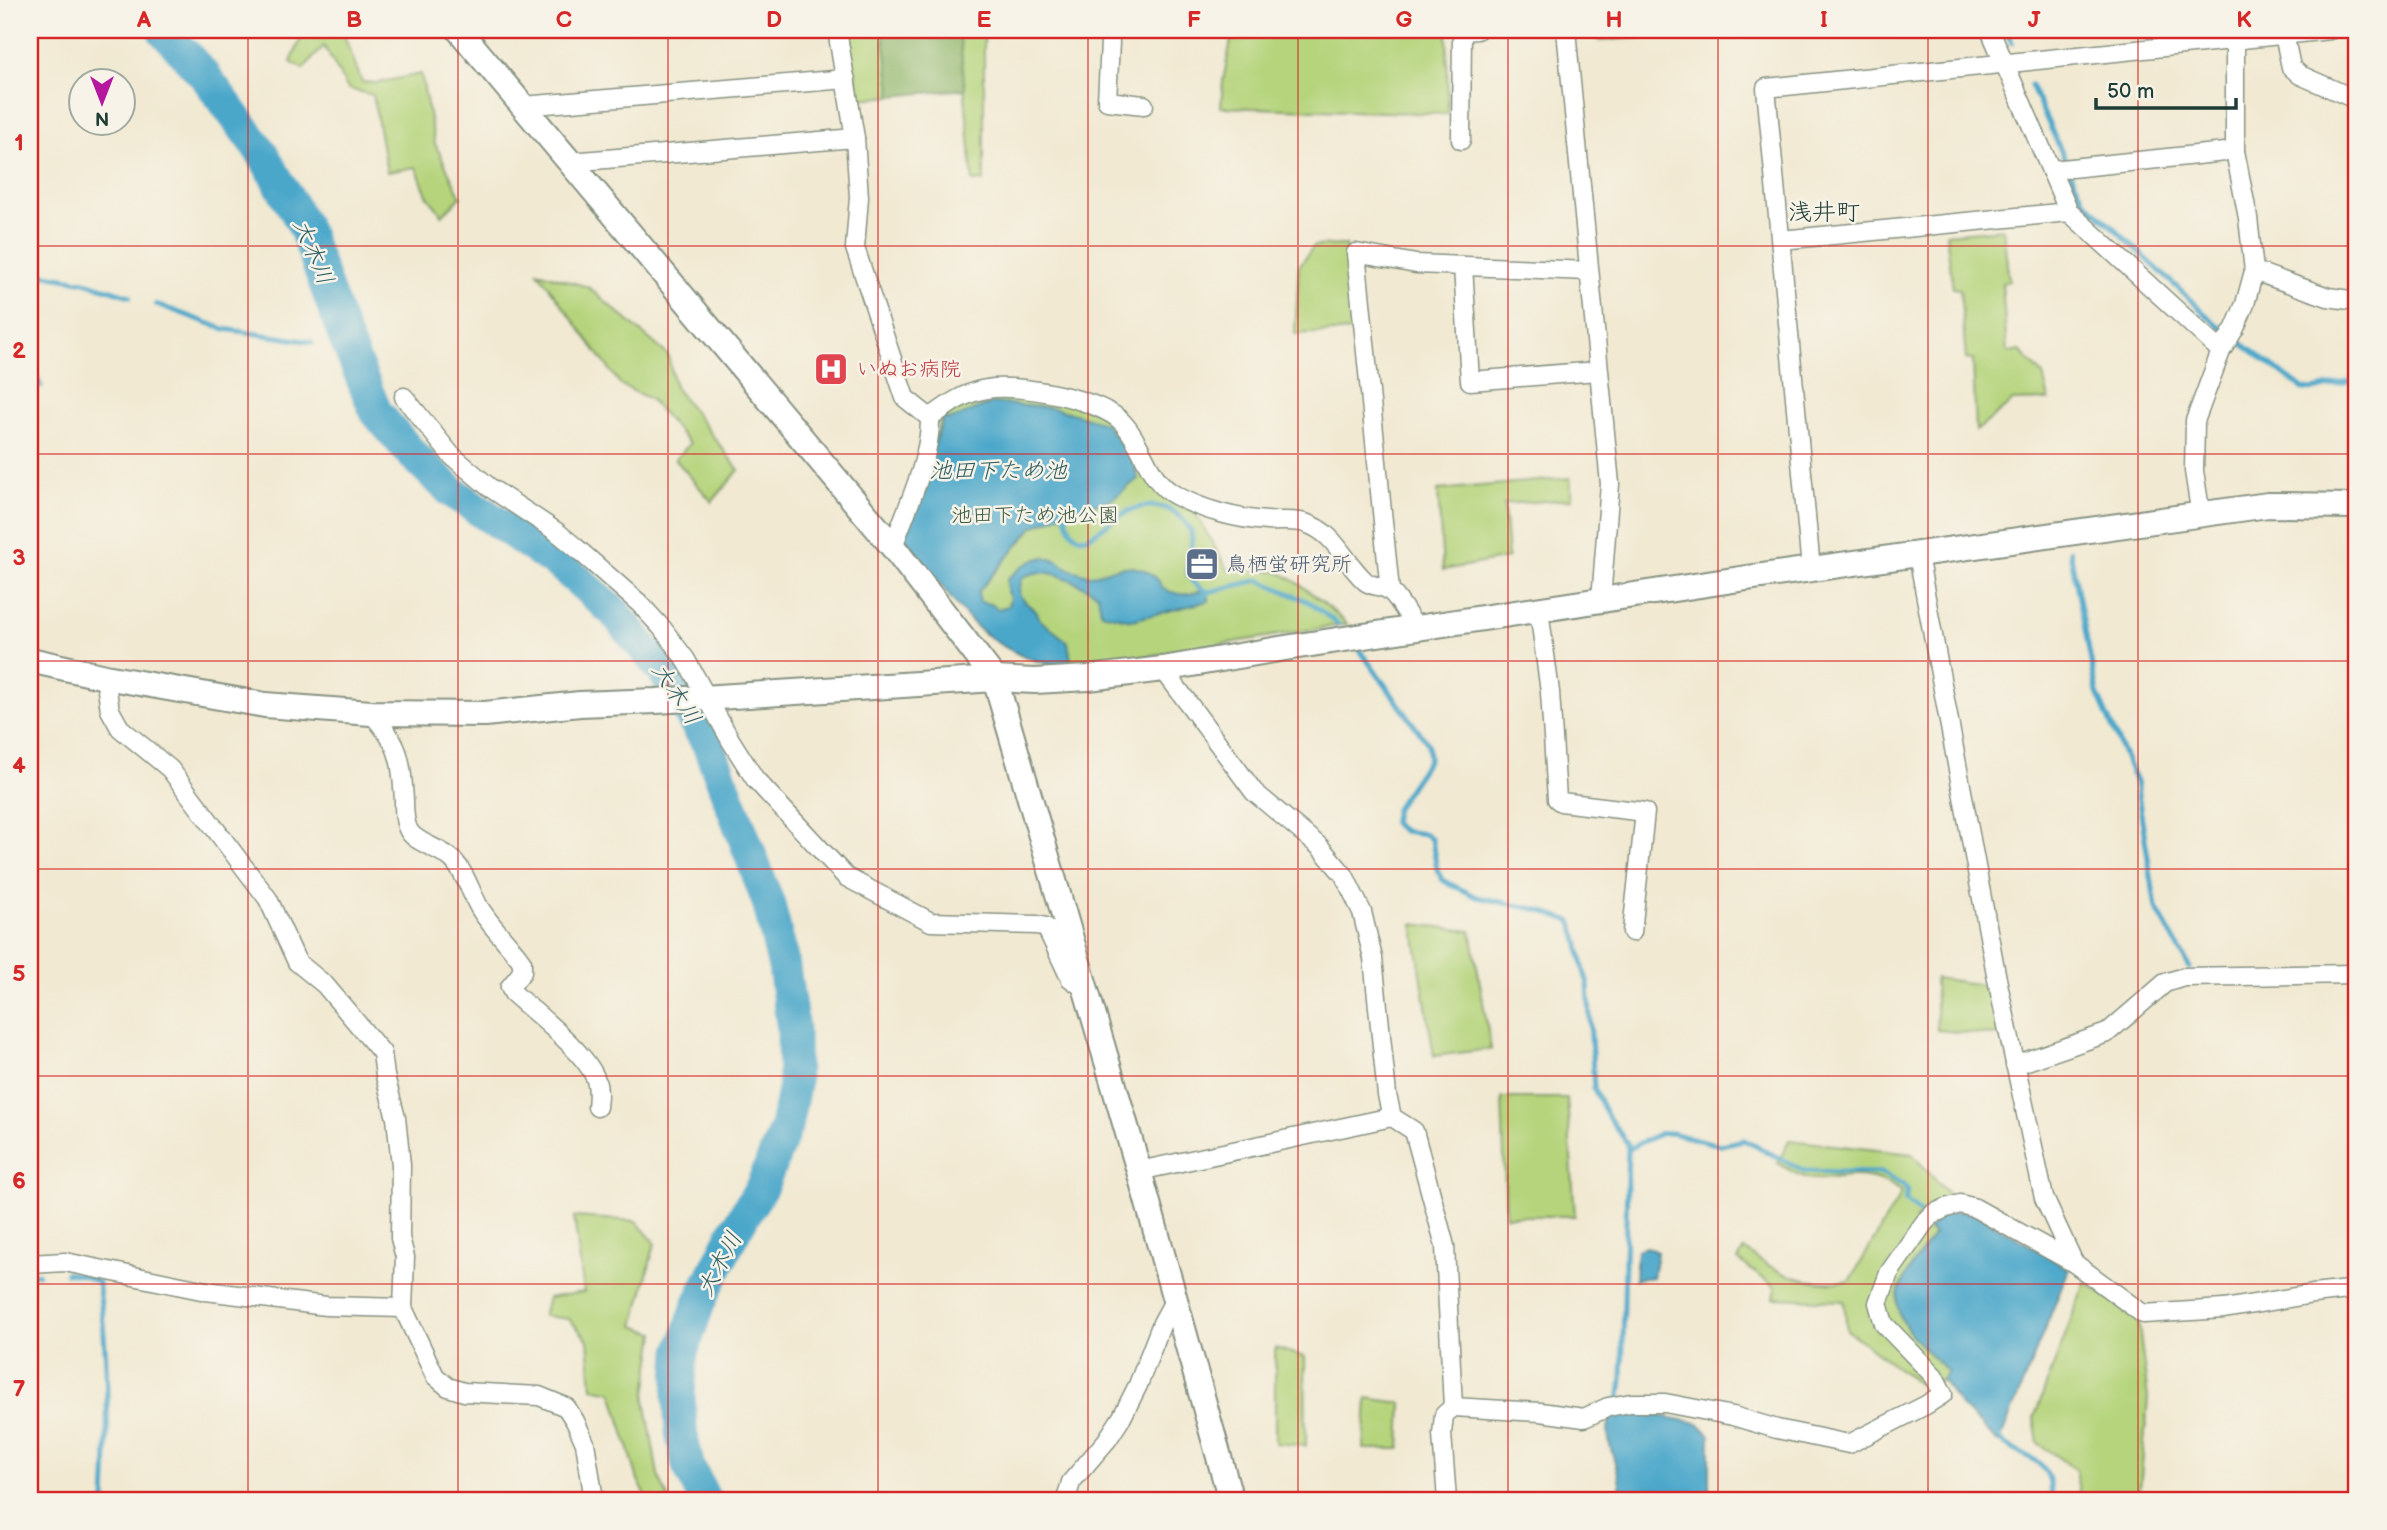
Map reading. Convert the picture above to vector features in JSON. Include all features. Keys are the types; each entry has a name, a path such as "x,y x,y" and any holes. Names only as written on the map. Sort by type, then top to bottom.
{"street":[{"path":"459,30 892,547 995,679 1139,1171 1231,1500"},
{"path":"837,30 855,138 859,197 855,248 905,398 930,418 931,429 922,465 892,547"},
{"path":"1107,30 1110,42 1107,101 1144,106"},
{"path":"1461,140 1462,31 1477,30"},
{"path":"1566,30 1610,484 1601,600"},
{"path":"1990,30 2069,212 2224,347"},
{"path":"1811,569 1766,88 2007,65 2234,35 2330,30"},
{"path":"2284,32 2291,67 2300,75 2357,100"},
{"path":"2201,516 2194,471 2195,421 2224,347 2245,304 2254,271 2248,218 2235,151 2234,35"},
{"path":"523,106 846,79"},
{"path":"570,162 855,138"},
{"path":"2052,170 2235,151"},
{"path":"1781,240 2069,212"},
{"path":"1417,630 1390,591 1356,253 1416,264 1588,271"},
{"path":"1463,266 1470,381 1598,371"},
{"path":"2254,271 2328,297 2357,301"},
{"path":"930,418 956,399 987,388 1064,395 1106,409 1124,423 1152,472 1163,487 1176,496 1220,513 1266,521 1302,522 1321,530 1342,550 1367,583 1390,591"},
{"path":"404,397 452,455 489,487 557,532 639,603 670,639 703,698 755,779 846,877 931,922 1037,925 1046,928 1070,978 1085,989"},
{"path":"30,660 105,677 265,705 371,713 485,715 580,704 995,679 1035,681 1088,678 1163,670 1285,648 1811,569 2268,505 2357,506"},
{"path":"1917,555 1997,979 2044,1198 2074,1263"},
{"path":"1539,610 1550,692 1557,799 1561,802 1645,812 1632,932"},
{"path":"1163,670 1254,792 1320,847 1344,875 1362,912 1373,958 1387,1095 1392,1117"},
{"path":"105,677 110,710 120,728 170,769 268,899 296,962 326,985 382,1054 396,1118 401,1165 400,1238 405,1257 402,1308 435,1376 448,1387 464,1392 539,1396 566,1407 585,1443 594,1500"},
{"path":"371,713 389,733 397,749 408,830 415,837 435,846 450,857 462,870 480,909 522,962 522,971 510,987 513,993 574,1048 589,1068 596,1078 597,1107"},
{"path":"2015,1065 2107,1033 2165,983 2184,977 2357,974"},
{"path":"1139,1171 1392,1117 1414,1131 1446,1246 1454,1407"},
{"path":"1447,1500 1442,1434 1444,1415 1454,1407 1540,1412 1584,1418 1608,1407 1631,1403 1665,1403 1849,1444 1926,1405 1943,1394 1934,1376 1884,1324 1878,1303 1889,1273 1928,1219 1960,1204 1975,1208 2074,1263 2143,1314 2224,1309 2357,1289"},
{"path":"30,1264 65,1262 206,1291 326,1306 402,1308"},
{"path":"1066,1500 1071,1482 1107,1440 1122,1417 1175,1299"}],"green space":[{"path":"299,30 342,30 362,82 376,83 421,74 435,144 461,197 442,215 427,195 416,167 387,172 373,95 348,89 324,46 303,69 291,62 302,36"},
{"path":"846,30 883,30 892,96 860,99"},
{"path":"883,30 959,30 965,89 892,96"},
{"path":"959,30 984,30 984,181 973,182"},
{"path":"1233,30 1447,30 1448,114 1221,107"},
{"path":"1598,30 1684,30 1684,33 1599,41"},
{"path":"2003,229 2009,281 2002,283 2007,352 2020,351 2043,375 2049,400 2013,401 1976,431 1973,360 1966,359 1960,289 1953,288 1946,234"},
{"path":"1346,245 1353,331 1295,334 1299,266 1314,246"},
{"path":"538,272 588,287 668,355 675,387 739,470 712,502 675,459 690,444 650,399 621,385"},
{"name":"池田下ため池公園","path":"1003,394 1051,397 1093,410 1119,426 1197,516 1228,570 1265,570 1285,575 1347,624 1084,666 1053,666 1020,655 983,633 902,537 942,415 983,397"},
{"path":"1570,478 1572,499 1504,504 1508,558 1443,570 1438,490"},
{"path":"1413,924 1471,931 1491,1049 1434,1056"},
{"path":"1935,978 1990,986 2002,1036 1937,1030"},
{"path":"1502,1098 1567,1098 1575,1216 1506,1216"},
{"path":"1789,1140 1912,1154 1952,1198 1927,1207 1915,1220 1934,1234 1904,1279 1898,1298 1899,1310 1911,1334 1949,1372 1942,1380 1925,1389 1847,1330 1844,1301 1774,1298 1776,1288 1738,1260 1744,1249 1769,1266 1793,1277 1820,1282 1850,1281 1902,1192 1881,1180 1865,1177 1821,1179 1797,1174 1778,1163"},
{"path":"574,1217 636,1221 655,1243 634,1326 655,1333 645,1400 658,1475 669,1500 648,1500 638,1480 612,1392 592,1388 588,1340 569,1319 543,1316 548,1298 584,1292"},
{"path":"2085,1282 2138,1319 2148,1398 2139,1500 2093,1500 2079,1494 2076,1470 2038,1443 2034,1418"},
{"path":"1275,1348 1305,1357 1306,1446 1275,1443"},
{"path":"1367,1398 1402,1403 1400,1449 1364,1449"}],"water":[{"name":"池田下ため池","path":"993,403 1054,408 1105,423 1132,459 1138,479 1114,498 1033,527 978,592 980,602 999,609 1008,606 1010,598 1007,579 1029,562 1042,558 1056,560 1070,569 1090,575 1122,567 1140,569 1152,574 1162,588 1173,593 1188,594 1204,590 1209,592 1209,601 1132,620 1101,613 1098,594 1061,576 1041,572 1022,578 1019,594 1037,612 1040,620 1068,642 1072,666 1049,664 1025,656 992,639 972,622 904,536 944,417 949,420"},
{"path":"1957,1211 1979,1215 2069,1269 1999,1443 1962,1407 1942,1380 1948,1372 1911,1334 1899,1311 1901,1286 1934,1234 1929,1229 1939,1218"},
{"path":"1646,1247 1657,1252 1653,1277 1635,1279 1637,1250"},
{"path":"1628,1410 1698,1423 1710,1435 1710,1500 1619,1500 1620,1483 1608,1429 1613,1412"}],"waterway":[{"name":"大木川","path":"163,30 206,77 262,153 304,226 344,336 376,412 411,453 451,491 563,567 613,611 664,672 708,744 769,905 784,967 793,1029 794,1085 786,1127 762,1186 733,1234 699,1303 682,1352 679,1394 681,1432 688,1465 705,1500"},
{"path":"2006,30 2012,43"},
{"path":"2031,85 2083,199 2216,324 2303,389 2313,390 2357,380"},
{"path":"30,272 85,282 130,296"},
{"path":"156,304 224,329 312,342"},
{"path":"30,364 41,386"},
{"path":"1065,513 1069,527 1074,535 1080,538 1094,534 1133,509 1149,506 1167,509 1181,518 1190,530 1192,539 1187,567 1195,584 1209,592 1259,580 1309,602 1338,624"},
{"path":"2070,551 2097,693 2136,782 2156,908 2190,968"},
{"path":"1359,649 1428,744 1429,759 1396,808 1393,823 1403,831 1425,834 1432,840 1437,869 1442,880 1477,897 1539,910 1571,921 1575,929 1588,983 1594,1089 1608,1117 1628,1144 1622,1380 1619,1402"},
{"path":"1628,1149 1659,1134 1671,1133 1720,1145 1744,1140 1805,1171 1882,1173 1902,1184 1908,1191 1905,1200 1927,1218"},
{"path":"66,1273 81,1275 98,1282 107,1391 105,1500"},
{"path":"30,1274 38,1274"},
{"path":"1998,1434 2006,1445 2032,1458 2043,1467 2049,1478 2052,1500"}],"place":[{"name":"いぬお病院","path":"831,369"},
{"name":"鳥栖蛍研究所","path":"1202,564"}],"district":[{"name":"浅井町","path":"1824,212"}]}
